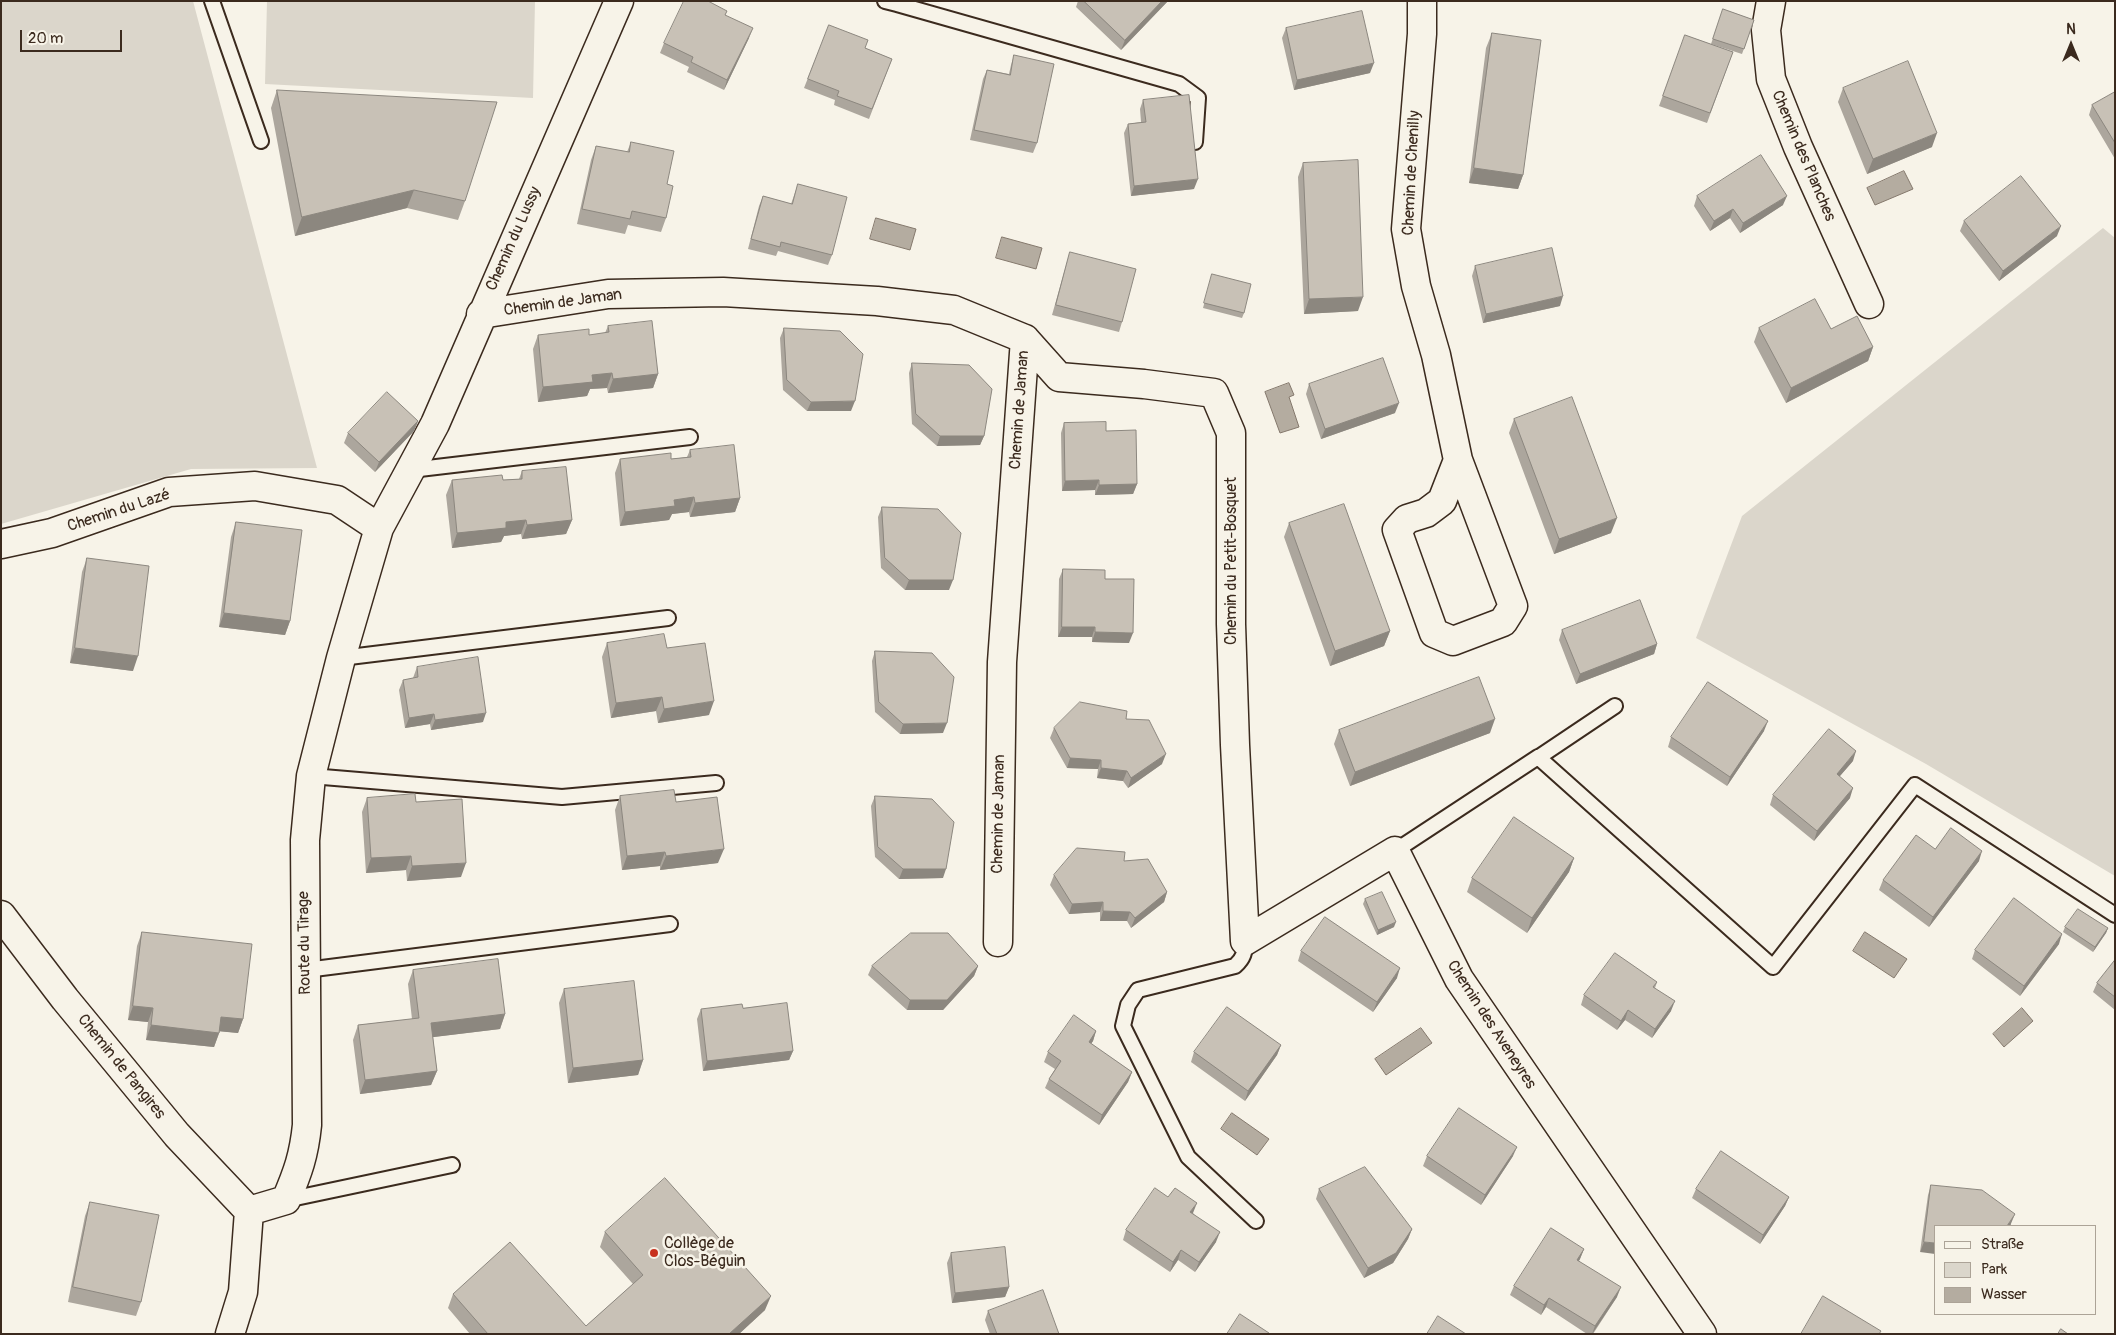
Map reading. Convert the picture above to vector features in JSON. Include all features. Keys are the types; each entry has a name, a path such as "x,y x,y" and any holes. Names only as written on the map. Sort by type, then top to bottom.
{"street":[{"name":"Chemin du Lussy","path":"379,528 412,470 435,424 481,314 619,1"},
{"name":"Chemin de Chenilly","path":"1422,1 1422,34 1406,229 1416,286 1436,355 1458,460 1513,606 1503,622 1454,641 1434,633 1397,530 1407,519 1426,513 1442,501 1458,460"},
{"name":"Chemin des Planches","path":"1771,1 1766,30 1771,79 1798,148 1869,304"},
{"name":"Chemin de Jaman","path":"481,314 608,294 723,292 877,301 954,310 1025,339 1002,662 998,942"},
{"name":"Chemin du Petit-Bosquet","path":"1025,339 1059,377 1144,384 1214,393 1231,433 1231,624 1244,941"},
{"name":"Chemin du Lazé","path":"1,544 52,533 169,492 255,486 336,500 379,528"},
{"name":"Route du Tirage","path":"286,1200 300,1168 307,1125 305,850 312,776 341,658 379,528"},
{"path":"1244,941 1396,851"},
{"name":"Chemin des Aveneyres","path":"1396,851 1459,979 1702,1334"},
{"name":"Chemin de Pangires","path":"1,914 65,999 177,1135 249,1211"},
{"path":"230,1334 243,1292 249,1211 286,1200"}],"lane":[{"path":"212,1 261,141"},
{"path":"893,2 1179,84 1198,98 1195,142"},
{"path":"412,470 690,437"},
{"path":"341,658 668,618"},
{"path":"1396,851 1615,706"},
{"path":"1536,759 1538,758 1773,967 1915,785 2115,915"},
{"path":"312,776 562,797 716,783"},
{"path":"306,970 670,924"},
{"path":"1244,941 1245,950 1242,960 1235,966 1138,990 1128,1005 1123,1026 1188,1157 1256,1221"},
{"path":"286,1200 452,1165"}],"green space":[{"path":"1,1 193,1 317,468 191,469 1,524"},
{"path":"267,1 535,1 533,98 265,84"},
{"path":"2103,228 2115,238 2115,876 1926,764 1696,638 1742,516"}],"water":[{"path":"1904,171 1913,189 1875,205 1867,188"},
{"path":"876,218 916,229 910,250 870,239"},
{"path":"1002,237 1042,248 1036,269 996,258"},
{"path":"1289,383 1294,395 1289,397 1299,427 1280,433 1265,392"},
{"path":"1865,932 1907,959 1894,978 1853,951"},
{"path":"2022,1008 2033,1021 2004,1047 1993,1034"},
{"path":"1421,1028 1432,1043 1386,1075 1375,1059"},
{"path":"1232,1113 1269,1139 1257,1155 1221,1129"}],"building":[{"path":"684,1 708,1 727,11 725,15 753,28 727,80 691,62 693,57 664,43"},
{"path":"1084,1 1162,1 1125,40"},
{"path":"1723,9 1754,20 1744,49 1713,39"},
{"path":"1362,11 1374,63 1297,80 1286,28"},
{"path":"829,25 868,40 865,48 892,59 872,109 837,96 839,91 808,79"},
{"path":"1492,33 1541,40 1523,175 1474,168"},
{"path":"1685,35 1733,52 1710,113 1663,96"},
{"path":"1014,55 1054,64 1037,143 974,130 987,70 1010,75"},
{"path":"1908,61 1937,133 1873,159 1843,88"},
{"path":"277,90 497,102 465,201 414,190 302,217"},
{"path":"2115,92 2115,143 2092,105"},
{"path":"1189,95 1198,179 1134,186 1128,124 1146,122 1143,100"},
{"path":"631,142 674,151 667,184 673,186 666,218 632,211 630,219 582,209 596,146 629,152"},
{"path":"1761,155 1787,196 1743,223 1733,209 1714,221 1697,196"},
{"path":"1358,160 1363,297 1309,299 1303,163"},
{"path":"2021,176 2061,226 2003,271 1964,221"},
{"path":"798,184 847,197 832,255 781,242 780,247 751,239 763,196 792,204"},
{"path":"1552,248 1563,296 1486,314 1475,266"},
{"path":"1070,252 1136,269 1122,322 1056,305"},
{"path":"1212,274 1251,284 1244,313 1204,303"},
{"path":"1815,299 1831,329 1857,316 1873,347 1791,388 1759,328"},
{"path":"652,321 658,374 613,379 612,373 592,375 593,382 543,387 538,335 589,329 589,335 609,332 608,326"},
{"path":"784,328 840,331 863,354 855,401 811,402 787,380"},
{"path":"1383,358 1399,403 1325,429 1309,384"},
{"path":"912,363 969,365 992,389 984,436 940,436 916,414"},
{"path":"387,392 418,421 379,462 348,433"},
{"path":"1572,397 1617,518 1559,539 1514,419"},
{"path":"1106,422 1106,431 1136,430 1137,484 1099,485 1099,480 1065,481 1064,423"},
{"path":"734,445 740,498 695,503 694,497 674,500 675,506 625,512 620,459 671,453 671,459 691,457 690,450"},
{"path":"566,467 572,520 527,525 526,520 506,522 506,528 457,533 452,480 502,475 503,480 522,479 522,471"},
{"path":"1344,504 1390,631 1335,651 1289,523"},
{"path":"882,507 938,509 961,533 953,580 909,580 885,558"},
{"path":"236,522 302,530 290,621 224,613"},
{"path":"87,558 149,566 138,656 75,648"},
{"path":"1063,569 1105,570 1105,579 1134,579 1133,633 1095,632 1095,627 1062,627"},
{"path":"1640,600 1657,644 1580,674 1562,630"},
{"path":"664,634 667,648 705,643 714,701 664,709 662,697 616,703 607,643"},
{"path":"875,651 932,653 954,677 947,723 903,724 879,702"},
{"path":"478,657 486,713 435,720 434,714 409,718 403,680 418,677 417,667"},
{"path":"1479,677 1495,719 1355,772 1339,730"},
{"path":"1708,682 1768,721 1730,777 1671,737"},
{"path":"1080,702 1127,711 1126,719 1149,720 1166,754 1131,778 1127,771 1101,768 1101,760 1070,758 1054,728"},
{"path":"1829,729 1856,751 1837,774 1853,788 1817,831 1773,795"},
{"path":"674,790 676,802 717,797 724,849 666,856 665,852 627,856 620,796"},
{"path":"415,794 416,802 462,799 466,863 412,866 411,856 371,858 367,798"},
{"path":"875,796 932,799 954,822 946,869 903,869 878,847"},
{"path":"1514,817 1574,858 1532,918 1472,878"},
{"path":"1951,828 1982,851 1933,917 1883,880 1916,835 1935,849"},
{"path":"1077,848 1125,852 1124,861 1148,859 1167,892 1135,918 1130,912 1103,911 1103,902 1072,904 1054,875"},
{"path":"1382,892 1396,922 1378,930 1365,899"},
{"path":"2014,898 2062,934 2024,986 1975,950"},
{"path":"2078,909 2108,928 2095,947 2065,927"},
{"path":"1325,917 1400,968 1377,1002 1301,951"},
{"path":"142,932 252,944 243,1019 221,1017 219,1033 151,1025 153,1008 133,1006"},
{"path":"911,933 948,933 978,966 947,1000 910,1000 872,966"},
{"path":"1615,953 1657,982 1653,987 1675,1001 1655,1029 1628,1010 1621,1021 1584,995"},
{"path":"498,959 505,1014 431,1023 437,1071 365,1080 358,1025 419,1018 413,970"},
{"path":"2115,960 2115,997 2097,983"},
{"path":"634,981 643,1060 573,1068 564,989"},
{"path":"787,1003 793,1051 707,1061 701,1009 742,1004 743,1008"},
{"path":"1227,1007 1281,1045 1248,1091 1194,1052"},
{"path":"1074,1015 1096,1031 1089,1042 1132,1072 1102,1115 1049,1079 1061,1061 1048,1052"},
{"path":"1459,1108 1517,1147 1485,1195 1427,1156"},
{"path":"1721,1151 1789,1197 1763,1235 1696,1189"},
{"path":"1365,1167 1412,1229 1396,1253 1368,1268 1319,1189"},
{"path":"665,1178 771,1296 729,1334 488,1334 453,1294 510,1242 586,1326 643,1275 605,1232"},
{"path":"1931,1185 1982,1190 2015,1214 2008,1225 1934,1225 1934,1243 1924,1242"},
{"path":"1155,1188 1168,1197 1175,1188 1197,1203 1190,1212 1220,1232 1199,1262 1181,1250 1173,1262 1126,1230"},
{"path":"90,1202 159,1215 141,1302 73,1287"},
{"path":"1551,1228 1584,1249 1577,1260 1621,1287 1595,1326 1549,1298 1544,1305 1514,1286"},
{"path":"1005,1247 1009,1287 955,1293 951,1253"},
{"path":"1043,1290 1059,1334 997,1334 988,1311"},
{"path":"1823,1296 1881,1331 1879,1334 1801,1334"},
{"path":"1240,1314 1269,1333 1269,1334 1227,1334"},
{"path":"1438,1316 1466,1334 1427,1334"},
{"path":"2061,1329 2068,1334 2058,1334"}],"place":[{"name":"Collège de Clos-Béguin","path":"654,1253"}]}
